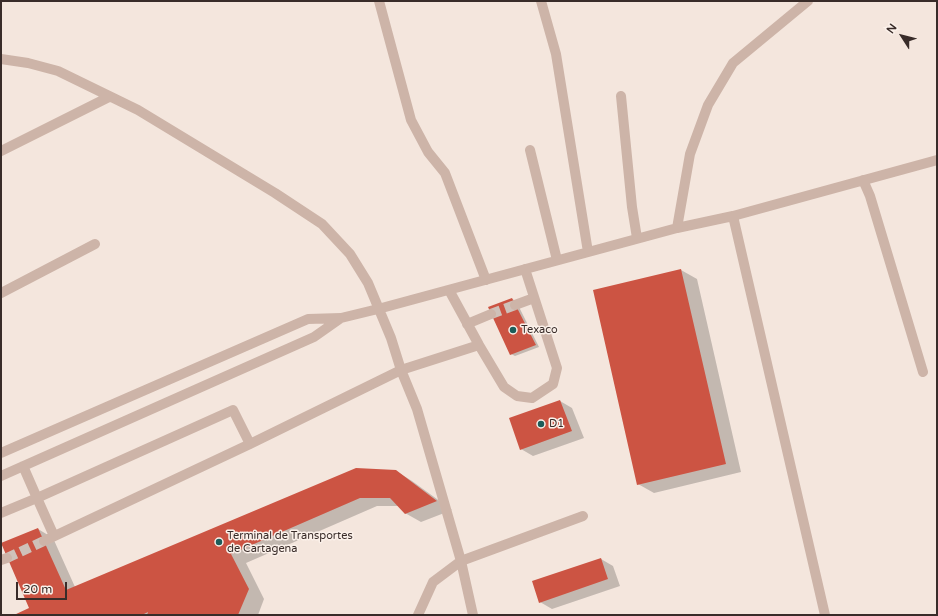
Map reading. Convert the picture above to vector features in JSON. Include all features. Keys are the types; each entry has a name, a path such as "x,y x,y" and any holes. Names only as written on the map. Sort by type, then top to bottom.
{"street":[{"path":"378,1 410,120 428,152 445,173 486,280"},
{"path":"541,1 556,54 588,252"},
{"path":"676,228 690,154 708,105 733,63 808,1"},
{"path":"1,59 28,63 58,71 145,114 275,193 322,224 350,254 368,283 391,338 401,370 417,409 461,561 473,615"},
{"path":"621,96 632,207 637,238"},
{"path":"1,151 109,97"},
{"path":"530,150 557,260"},
{"path":"1,453 308,319 341,318 378,309 637,238 733,216 937,160"},
{"path":"863,180 870,196 923,372"},
{"path":"733,216 826,615"},
{"path":"1,293 95,244"},
{"path":"449,290 504,387 517,396 532,398 553,384 557,368 525,269"},
{"path":"515,305 534,298"},
{"path":"467,324 491,314"},
{"path":"1,476 314,337 341,318"},
{"path":"44,541 250,444 401,370 479,345"},
{"path":"1,513 233,410 250,444"},
{"path":"23,466 54,536"},
{"path":"418,615 433,582 461,561 583,516"}],"building":[{"path":"681,269 726,464 637,485 593,290"},
{"name":"Texaco","path":"512,298 536,345 510,355 488,307"},
{"name":"D1","path":"560,400 572,431 520,450 509,418"},
{"name":"Terminal de Transportes de Cartagena","path":"356,468 396,470 437,501 405,514 390,498 360,498 231,554 249,589 238,615 147,615 148,612 142,615 14,615 29,608 1,543 38,528 66,590"},
{"path":"601,558 608,579 539,603 532,581"}],"tunnel":[{"path":"491,314 515,305"},
{"path":"7,558 44,541"}],"place":[{"name":"Texaco","path":"513,330"},
{"name":"D1","path":"541,424"},
{"name":"Terminal de Transportes de Cartagena","path":"219,542"}]}
